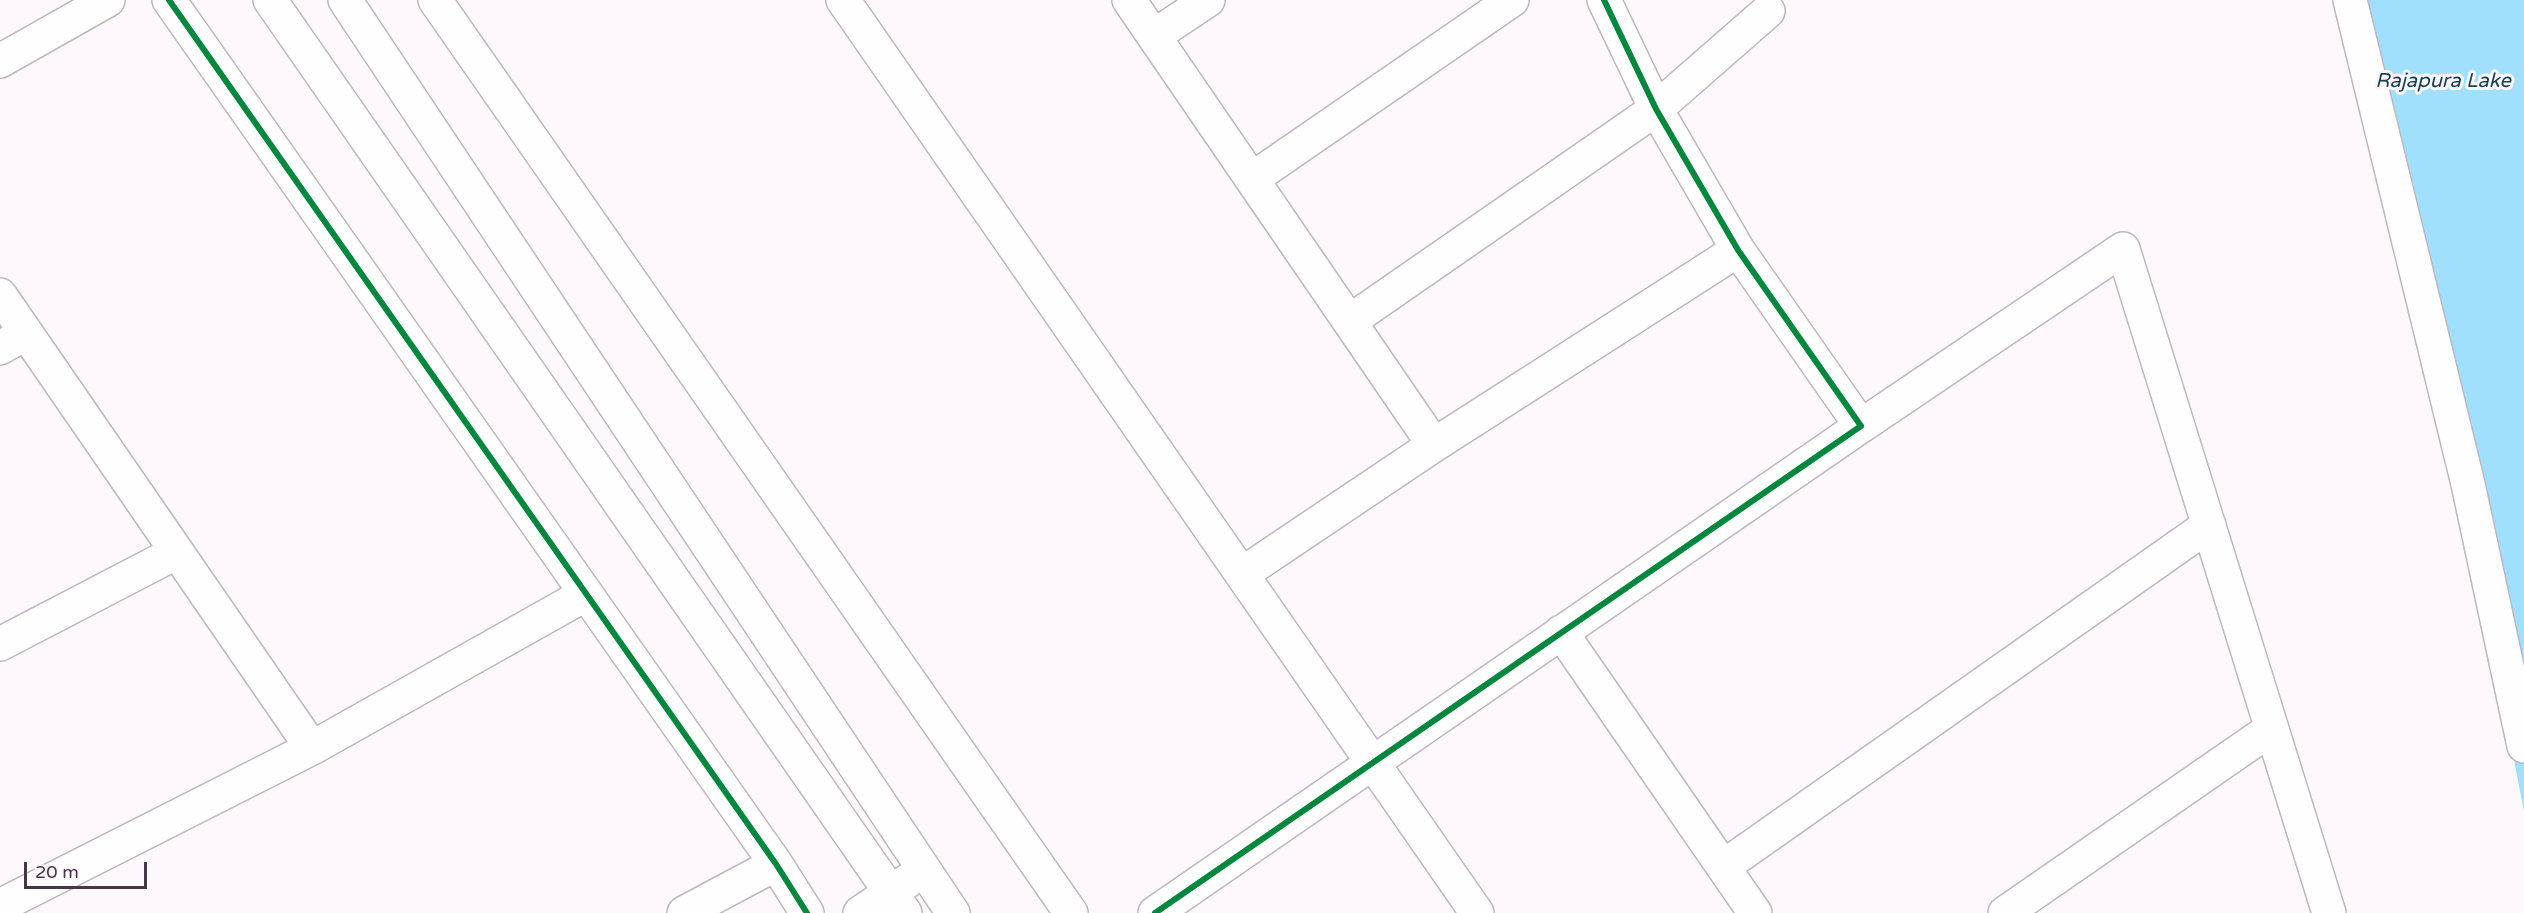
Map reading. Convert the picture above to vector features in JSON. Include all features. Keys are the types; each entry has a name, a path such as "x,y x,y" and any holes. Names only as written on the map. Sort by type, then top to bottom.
{"street":[{"path":"0,62 108,0"},
{"path":"169,0 776,864 807,913"},
{"path":"270,0 898,903"},
{"path":"345,0 953,913"},
{"path":"435,0 1071,913"},
{"path":"843,0 1477,913"},
{"path":"1129,0 1434,445"},
{"path":"1154,36 1208,0"},
{"path":"1252,179 1512,0"},
{"path":"1604,0 1656,109 1738,250 1861,426"},
{"path":"2350,0 2468,484 2524,746"},
{"path":"1350,321 1656,109 1768,11"},
{"path":"1155,913 1861,426 2123,249 2329,913"},
{"path":"1242,574 1434,445 1738,250"},
{"path":"0,295 13,340 177,552 312,748"},
{"path":"1723,867 2209,525"},
{"path":"0,644 177,552"},
{"path":"0,906 312,748 586,594"},
{"path":"1561,632 1755,913"},
{"path":"2005,913 2271,729"},
{"path":"684,913 776,864"},
{"path":"860,913 898,903 923,870"}],"water":[{"name":"Rajapura Lake","path":"2334,0 2524,0 2524,811 2427,319"}],"cycle path":[{"path":"169,0 776,864 807,913"},
{"path":"1155,913 1861,426 1738,250 1656,109 1604,0"}]}
